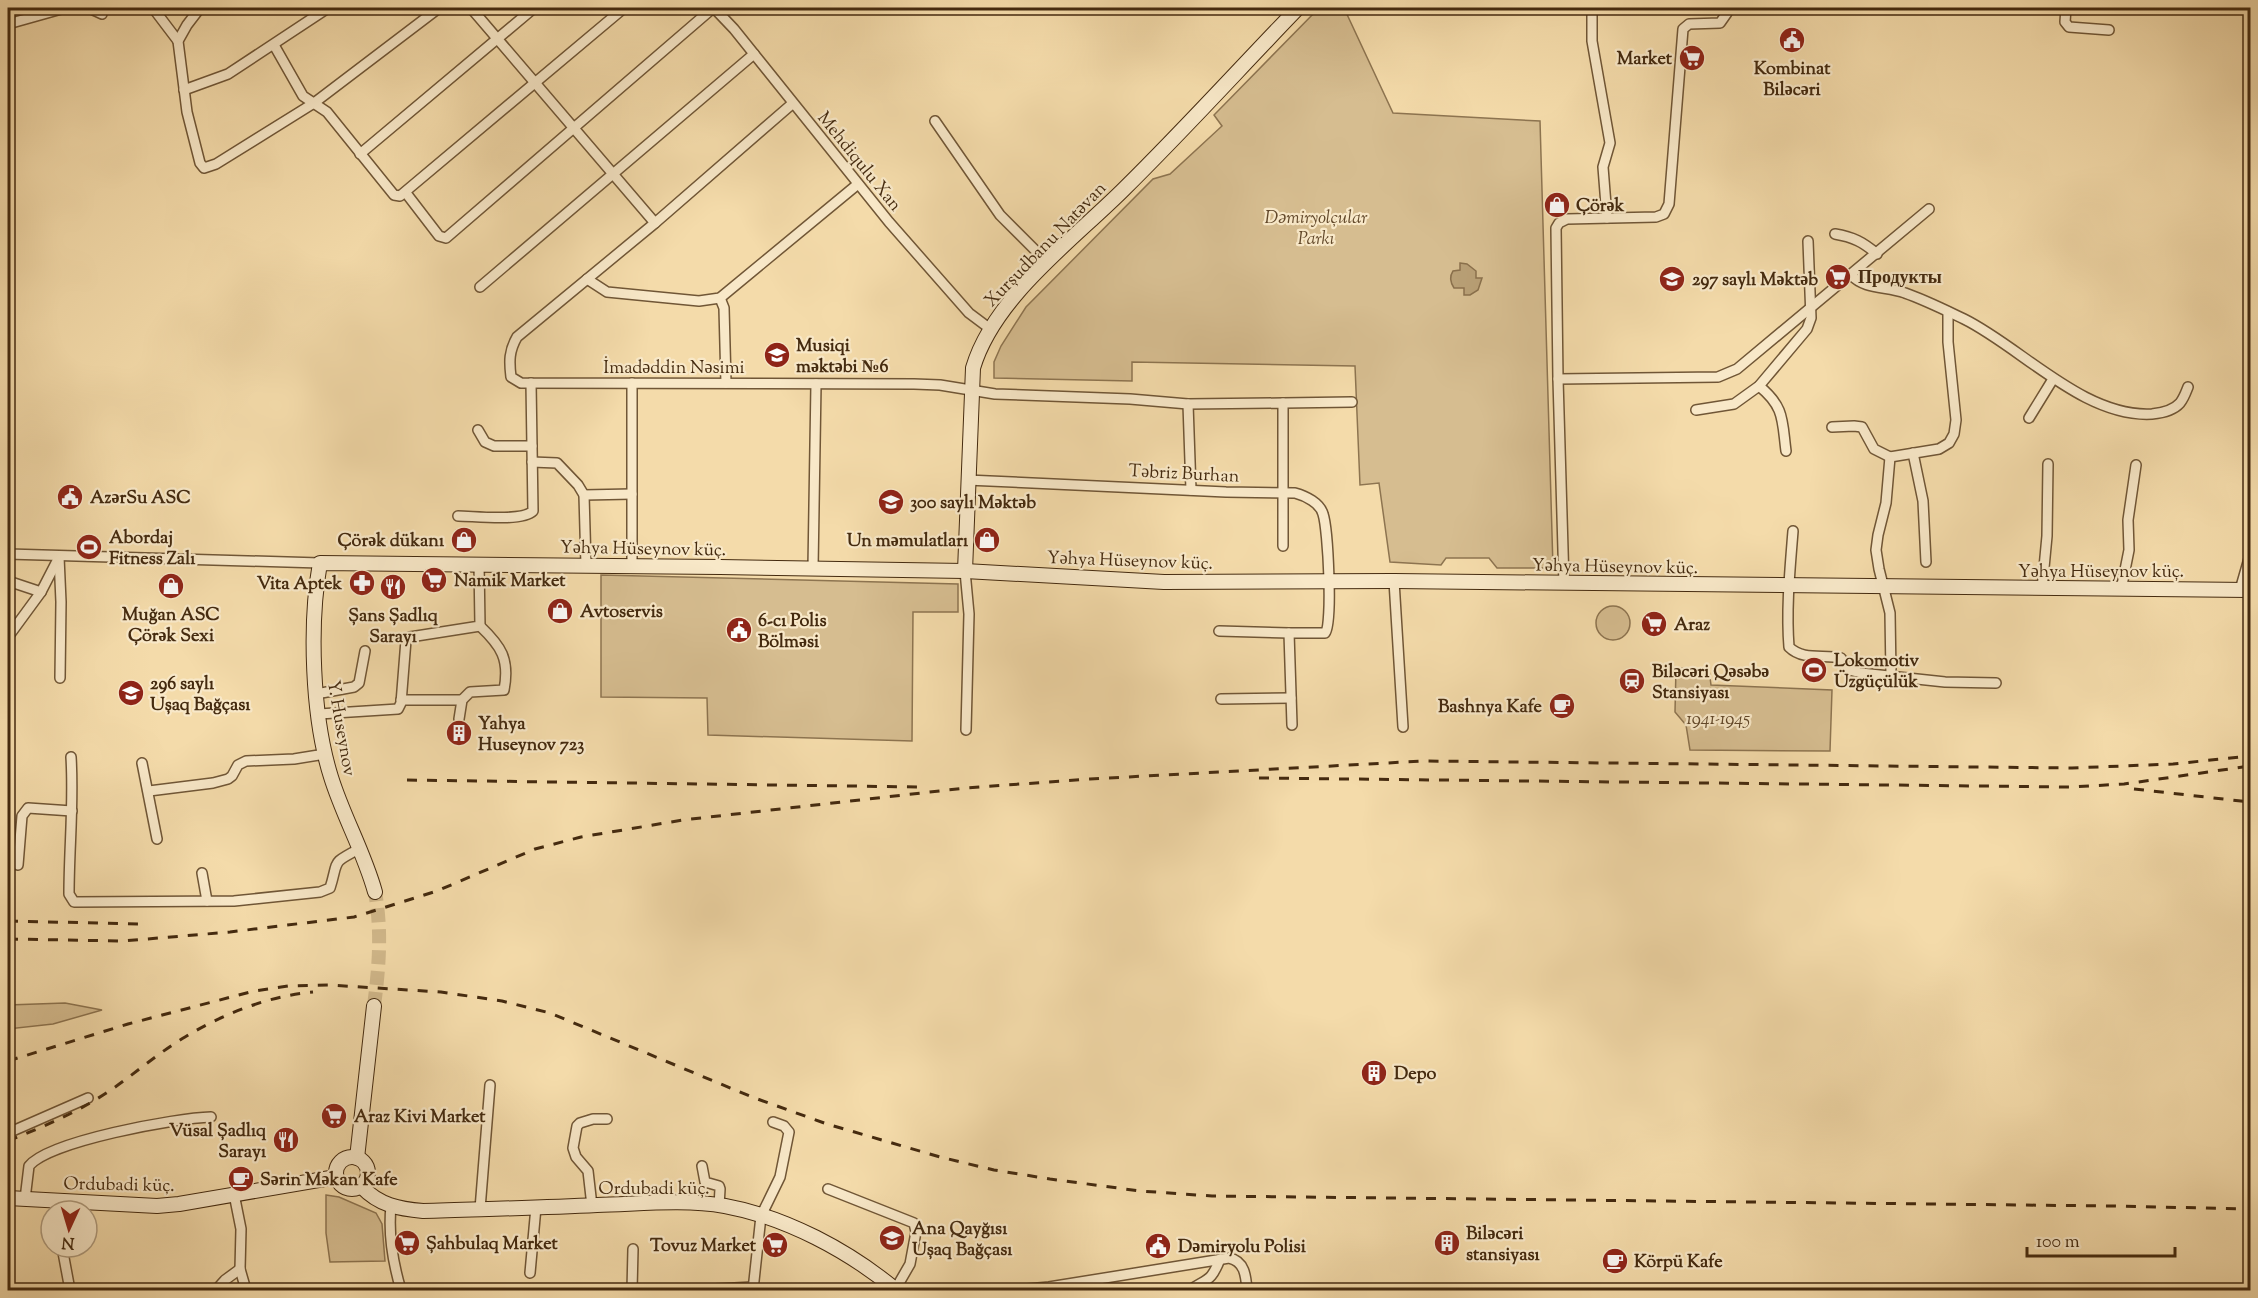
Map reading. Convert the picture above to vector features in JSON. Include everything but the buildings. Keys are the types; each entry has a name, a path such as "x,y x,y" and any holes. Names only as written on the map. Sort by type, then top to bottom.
{"main road":[{"name":"Xurşudbanu Natəvan","path":"965,572 973,368 978,348 989,328 1047,262 1125,189 1298,8"},
{"name":"Yəhya Hüseynov küç.","path":"320,563 813,568 965,572 1164,582 1394,581 2245,590"},
{"name":"Y. Huseynov","path":"320,563 315,596 314,659 316,694 325,754 336,793 375,892"},
{"path":"357,1158 374,1006"},
{"path":"345,1158 357,1158 366,1165 368,1177 357,1189 346,1189 336,1177 337,1166 345,1158"},
{"name":"Ordubadi küç.","path":"99,1206 157,1206 336,1177"},
{"path":"362,1186 370,1196 391,1206"},
{"name":"Ordubadi küç.","path":"8,1198 39,1202"},
{"name":"Ordubadi küç.","path":"391,1206 423,1210 668,1203 719,1206 761,1215 789,1226 878,1276 895,1290"}],"street":[{"path":"8,24 65,8"},
{"path":"89,8 102,14"},
{"path":"153,8 178,41 184,90 200,163 204,168 216,164 314,103 439,8"},
{"path":"178,41 200,8"},
{"path":"184,90 228,74 327,8"},
{"path":"471,8 655,223"},
{"path":"360,154 534,8"},
{"path":"274,45 303,96 327,112 394,195 400,196 624,8"},
{"path":"406,193 440,236 446,238 714,8"},
{"name":"Mehdiqulu Xan","path":"714,8 754,54 858,184 969,313 989,328"},
{"path":"1592,8 1592,41 1610,143 1603,166 1607,218"},
{"path":"1564,584 1556,228 1559,223 1567,219 1656,217 1667,211 1683,29 1689,24 1720,23 1727,13 1727,8"},
{"path":"2066,8 2066,26 2109,30"},
{"path":"480,287 754,54"},
{"path":"458,516 515,517 529,515 533,511 532,446 526,383 512,376 509,363 510,349 517,337 655,223 792,104"},
{"path":"935,121 1000,214 1047,262"},
{"path":"587,279 607,292 699,301 720,298 858,184"},
{"path":"1558,379 1718,377 1728,374 1737,369 1929,209"},
{"path":"1835,234 1854,238 1866,244 1876,254"},
{"path":"1696,410 1734,404 1759,386 1807,329 1811,318 1808,241"},
{"path":"1851,275 1864,285 1881,286 1905,293 1948,312 1993,337 2053,380 2122,412 2144,414 2175,409 2182,401 2188,387"},
{"path":"720,298 723,308 726,383"},
{"path":"1832,427 1862,428 1874,449 1890,457 1939,449 1949,443 1954,434 1956,420 1948,342 1948,312"},
{"path":"2029,418 2053,380"},
{"name":"İmadəddin Nəsimi","path":"526,383 914,384 995,394 1130,399 1188,405 1352,402"},
{"path":"632,383 632,566"},
{"path":"813,568 816,384"},
{"path":"1759,386 1774,398 1781,412 1786,451"},
{"path":"1283,403 1283,546"},
{"path":"1188,405 1191,490"},
{"path":"478,430 485,442 494,446 532,446"},
{"path":"1913,453 1923,501 1926,562"},
{"path":"1890,457 1886,503 1876,550 1890,613 1891,675"},
{"path":"532,462 557,463 578,485 584,495 586,565"},
{"path":"2042,589 2047,536 2048,464"},
{"path":"2121,590 2129,550 2128,520 2136,465"},
{"name":"Təbriz Burhan","path":"967,480 1283,492 1305,495 1323,512 1329,582 1328,630 1325,633 1289,633"},
{"path":"584,495 632,495"},
{"path":"1793,531 1788,586 1788,638 1789,647 1794,652 1808,656 1841,658 1849,670 1945,682 1996,683"},
{"name":"Yəhya Hüseynov küç.","path":"8,554 320,563"},
{"path":"2245,590 2250,555"},
{"path":"8,637 41,592 58,557"},
{"path":"58,557 61,602 60,678"},
{"path":"459,719 462,700 470,692 504,690 504,653 495,640 480,626 479,564"},
{"path":"965,572 969,614 966,730"},
{"path":"8,580 41,592"},
{"path":"1394,581 1403,727"},
{"path":"319,714 398,709 402,700 406,640 410,637 480,626"},
{"path":"1219,631 1289,633 1292,725"},
{"path":"316,694 354,687 359,683 364,651"},
{"path":"1221,699 1291,698"},
{"path":"402,700 462,700"},
{"path":"149,791 228,779 238,765 246,761 294,759 325,754"},
{"path":"71,757 69,894 74,902 251,900 326,891 330,888 334,868 338,861 359,849"},
{"path":"142,763 157,839"},
{"path":"18,865 21,816 24,811 28,808 72,811"},
{"path":"202,873 207,901"},
{"path":"480,1209 490,1085"},
{"path":"8,1133 88,1098"},
{"path":"25,1199 29,1166 37,1158 54,1150 168,1122 211,1117"},
{"path":"592,1206 588,1171 576,1157 573,1148 577,1126 580,1123 593,1119 607,1119"},
{"path":"697,1290 753,1289 761,1215 780,1177 789,1132 784,1126 773,1122"},
{"path":"702,1166 705,1182 718,1186 720,1189 719,1206"},
{"path":"828,1189 914,1223 916,1232 910,1264 895,1290"},
{"path":"234,1194 240,1219 240,1269 246,1290"},
{"path":"391,1206 392,1251 401,1290"},
{"path":"530,1273 536,1207"},
{"path":"632,1290 633,1249"},
{"path":"64,1259 70,1290"},
{"path":"1190,1290 1208,1281 1215,1272 1220,1259"},
{"path":"1015,1290 1049,1287 1220,1259 1235,1259 1243,1268 1247,1290"},
{"path":"216,1290 240,1269"},
{"path":"1423,1290 1441,1290"}],"green space":[{"name":"Dəmiryolçular Parkı","path":"1319,8 1344,8 1393,113 1540,121 1553,568 1497,568 1489,558 1446,558 1441,565 1390,562 1379,483 1360,485 1355,366 1132,362 1132,381 994,378 994,362 1001,346 1026,307 1153,179 1170,174 1222,126 1214,115"},
{"path":"601,575 958,584 958,612 913,612 912,741 708,735 707,698 601,697"},
{"path":"1613,606 1625,611 1630,623 1625,635 1613,640 1601,635 1596,623 1601,611"},
{"name":"1941-1945","path":"1676,668 1709,670 1711,685 1832,690 1830,751 1690,750 1686,725 1675,712"},
{"path":"65,1003 102,1010 53,1024 8,1029 8,1005"},
{"path":"326,1195 339,1197 376,1213 382,1224 385,1261 330,1262 326,1233"}],"shaded area":[{"path":"1460,263 1467,264 1476,271 1476,278 1482,278 1478,290 1470,295 1464,295 1464,288 1454,288 1451,282 1453,271 1460,270"}],"tunnel":[{"path":"374,1006 379,949 375,892"}],"railway":[{"path":"8,939 123,941 230,932 354,917 437,891 535,849 581,837 683,820 965,788 1424,761 2072,768 2173,764 2250,756"},
{"path":"1259,778 2070,787 2124,784 2250,766"},
{"path":"407,780 923,787"},
{"path":"2134,789 2250,802"},
{"path":"8,921 140,924"},
{"path":"8,1061 128,1024 254,991 288,986 328,985 441,992 502,1001 550,1013 752,1097 827,1124 940,1157 994,1170 1140,1191 1212,1196 2250,1209"},
{"path":"8,1141 95,1100 173,1044 215,1021 246,1007 279,997 313,992"}],"place":[{"name":"Kombinat Biləcəri","path":"1792,40"},
{"name":"Market","path":"1692,58"},
{"name":"Çörək","path":"1557,205"},
{"name":"Продукты","path":"1838,277"},
{"name":"297 saylı Məktəb","path":"1672,279"},
{"name":"Musiqi məktəbi №6","path":"777,355"},
{"name":"AzərSu ASC","path":"70,497"},
{"name":"300 saylı Məktəb","path":"891,502"},
{"name":"Çörək dükanı","path":"464,540"},
{"name":"Un məmulatları","path":"987,540"},
{"name":"Abordaj Fitness Zalı","path":"89,547"},
{"name":"Namik Market","path":"434,580"},
{"name":"Vita Aptek","path":"362,583"},
{"name":"Muğan ASC Çörək Sexi","path":"171,586"},
{"name":"Şans Şadlıq Sarayı","path":"393,587"},
{"name":"Avtoservis","path":"560,611"},
{"name":"Araz","path":"1654,624"},
{"name":"6-cı Polis Bölməsi","path":"739,630"},
{"name":"Lokomotiv Üzgüçülük","path":"1814,670"},
{"name":"Biləcəri Qəsəbə Stansiyası","path":"1632,681"},
{"name":"296 saylı Uşaq Bağçası","path":"131,693"},
{"name":"Bashnya Kafe","path":"1562,706"},
{"name":"Yahya Huseynov 723","path":"459,733"},
{"name":"Depo","path":"1374,1073"},
{"name":"Araz Kivi Market","path":"334,1116"},
{"name":"Vüsal Şadlıq Sarayı","path":"286,1140"},
{"name":"Sərin Məkan Kafe","path":"241,1179"},
{"name":"Ana Qayğısı Uşaq Bağçası","path":"892,1238"},
{"name":"Şahbulaq Market","path":"407,1243"},
{"name":"Biləcəri stansiyası","path":"1447,1243"},
{"name":"Tovuz Market","path":"775,1245"},
{"name":"Dəmiryolu Polisi","path":"1158,1246"},
{"name":"Körpü Kafe","path":"1615,1261"}]}
